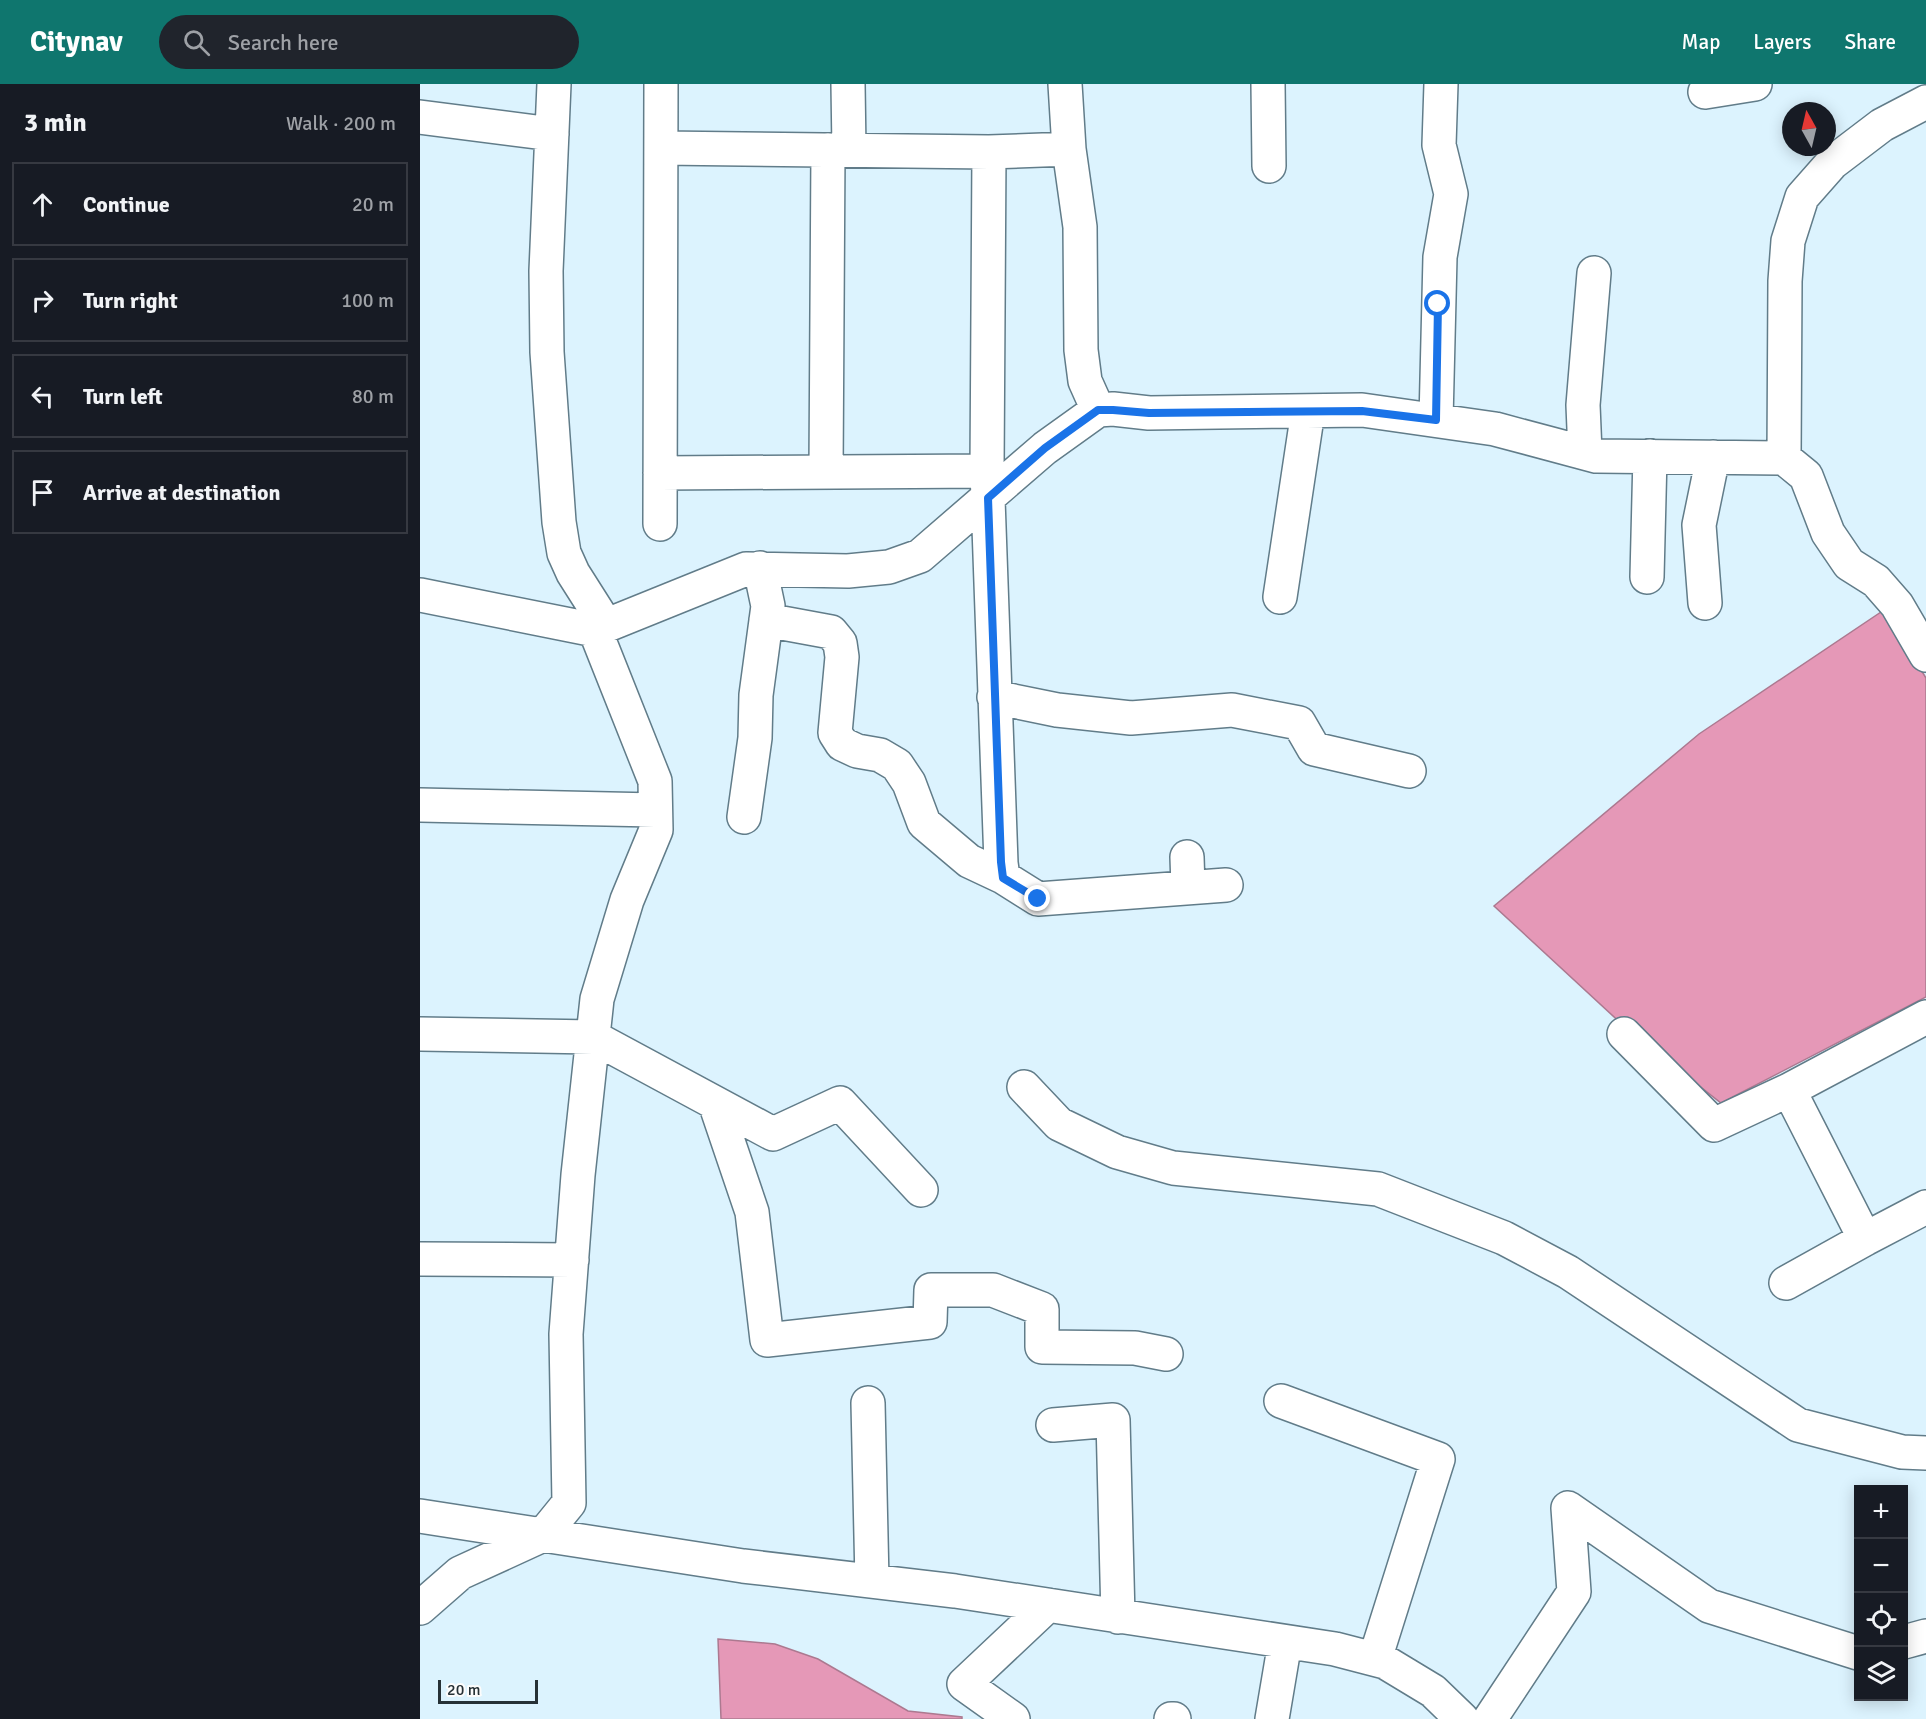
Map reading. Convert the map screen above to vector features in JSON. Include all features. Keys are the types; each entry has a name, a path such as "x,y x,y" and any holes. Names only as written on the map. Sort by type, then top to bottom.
{"street":[{"path":"420,1608 460,1574 543,1535 569,1503 566,1334 578,1175 597,999 627,900 656,830 655,781 600,627 564,553 559,522 548,352 546,271 554,84"},
{"path":"660,524 661,84"},
{"path":"826,472 838,150 848,84"},
{"path":"1065,84 1069,149 1080,227 1081,350 1085,381 1098,410"},
{"path":"1268,84 1269,166"},
{"path":"1436,420 1440,257 1451,194 1439,145 1442,84"},
{"path":"1705,92 1755,84"},
{"path":"1784,458 1785,281 1788,241 1802,197 1832,163 1882,125 1926,102"},
{"path":"420,117 552,134"},
{"path":"662,148 989,152 1069,149"},
{"path":"989,152 987,484 1003,878"},
{"path":"1585,453 1582,405 1593,273"},
{"path":"420,595 600,627 746,569 848,571 890,567 920,556 987,484 1045,448 1098,410 1149,413 1362,411 1495,429 1596,456 1784,458 1806,476 1828,533 1849,564 1876,581 1897,605 1926,655"},
{"path":"1280,597 1308,411"},
{"path":"1647,577 1650,456"},
{"path":"1705,603 1699,525 1713,457"},
{"path":"660,473 826,472 987,484"},
{"path":"744,817 755,738 756,695 768,606 760,568"},
{"path":"766,620 831,633 840,642 842,657 835,733 842,744 857,751 880,755 897,765 909,783 924,823 969,861 1038,899 1187,872 1226,885"},
{"path":"994,697 1057,710 1131,718 1232,710 1299,723 1314,749 1409,771"},
{"path":"420,805 655,810"},
{"path":"1624,1034 1714,1125 1789,1090 1926,1017"},
{"path":"420,1034 593,1037 773,1134 840,1103 921,1190"},
{"path":"1023,1087 1059,1124 1117,1152 1173,1168 1378,1189 1504,1238 1568,1272 1798,1425 1902,1452 1926,1453"},
{"path":"1789,1090 1865,1239"},
{"path":"715,1103 752,1212 767,1340 930,1322 931,1290 993,1290 1042,1310 1042,1347 1135,1348 1166,1353"},
{"path":"1786,1283 1926,1207"},
{"path":"420,1259 572,1260"},
{"path":"1281,1401 1438,1459 1375,1659"},
{"path":"868,1403 872,1581"},
{"path":"1053,1425 1113,1420 1118,1617"},
{"path":"1490,1719 1574,1592 1568,1508 1709,1606 1854,1652"},
{"path":"420,1516 743,1566 955,1591 1335,1649 1385,1662 1433,1691 1462,1719"},
{"path":"1013,1719 964,1684 1048,1605"},
{"path":"1908,1641 1926,1636"},
{"path":"1272,1719 1285,1641"}],"shaded area":[{"path":"1884,610 1926,678 1926,997 1721,1103 1626,1028 1494,906 1699,734"},
{"path":"718,1639 775,1644 818,1659 908,1711 962,1717 962,1719 721,1719"}],"route":[{"path":"1038,899 1003,878 1001,862 988,498 1045,448 1098,410 1149,413 1362,411 1436,420 1438,304"}]}
